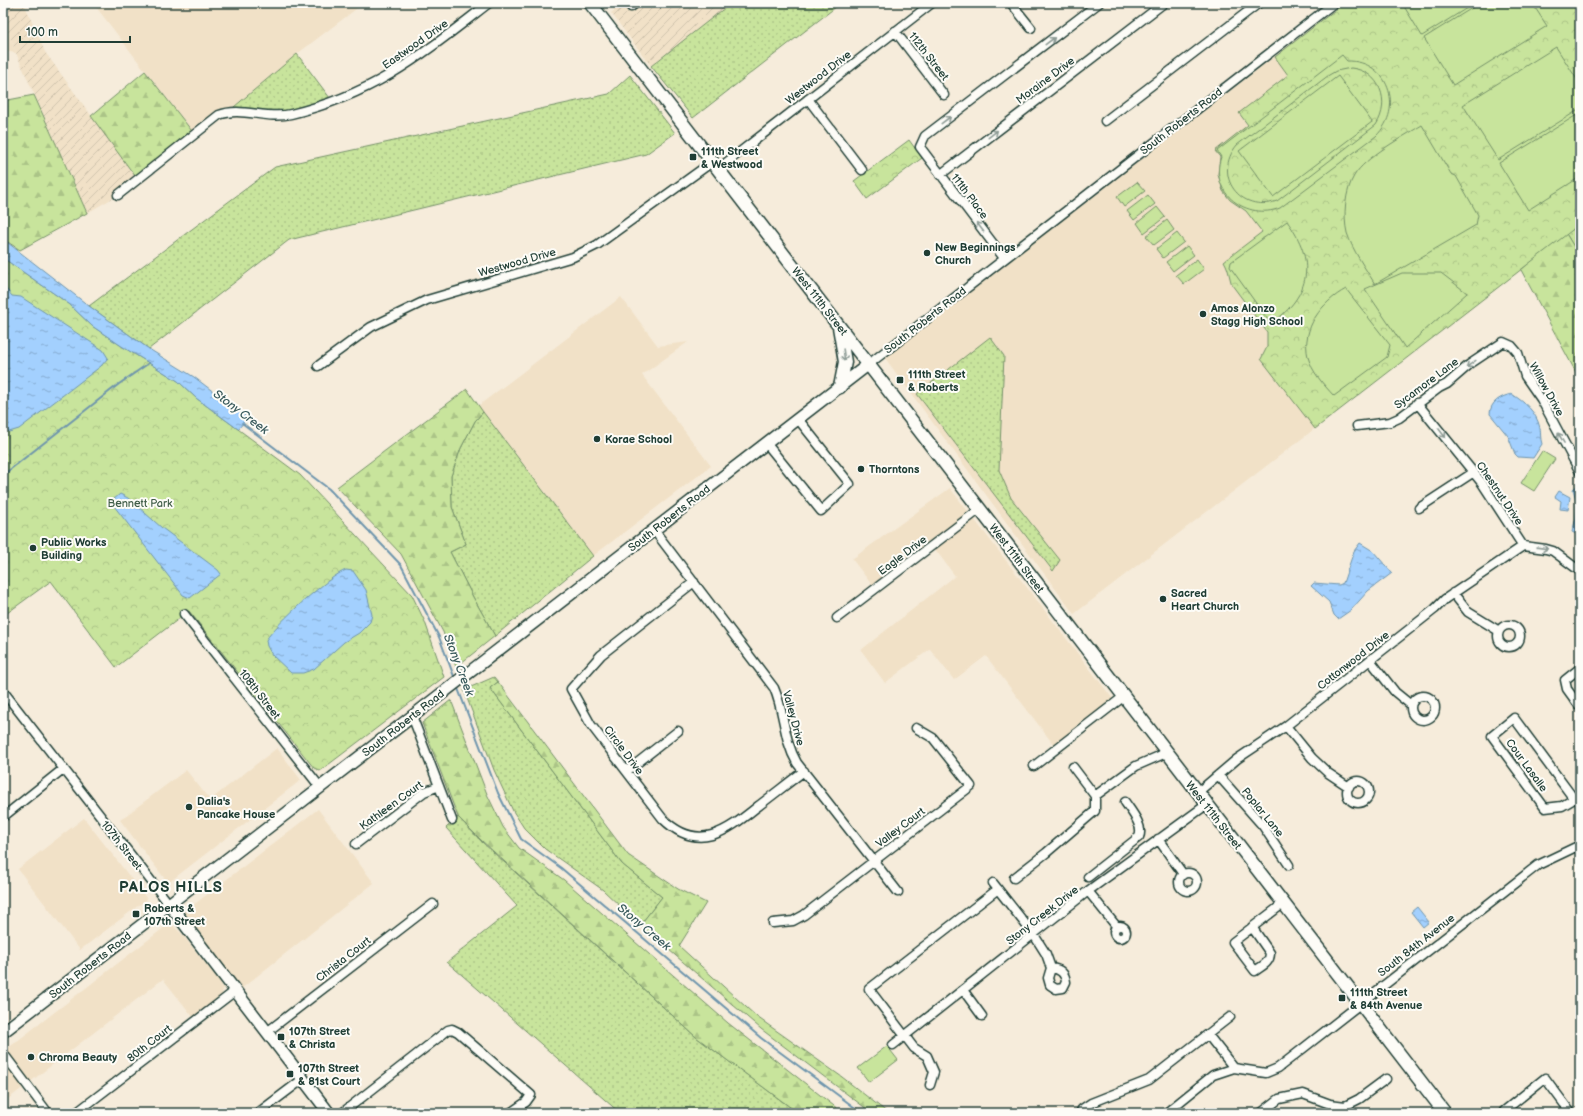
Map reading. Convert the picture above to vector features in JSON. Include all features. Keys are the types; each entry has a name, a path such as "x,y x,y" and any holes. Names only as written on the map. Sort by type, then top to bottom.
{"main road":[{"name":"West 111th Street","path":"590,3 869,364 1166,754 1361,1002 1445,1113"},
{"path":"838,324 845,358 840,387"}],"street":[{"name":"Eastwood Drive","path":"118,195 219,115 235,111 254,115 279,116 342,99 399,70 489,3"},
{"name":"Westwood Drive","path":"318,366 372,327 427,300 573,257 597,245 715,166 808,98 932,3"},
{"path":"1011,3 1031,28"},
{"name":"111th Place","path":"1004,258 920,147 925,136 1099,3"},
{"name":"Moraine Drive","path":"940,175 1164,3"},
{"path":"1105,121 1259,3"},
{"name":"South Roberts Road","path":"4,1028 169,904 840,387 1334,3"},
{"name":"112th Street","path":"895,31 944,95"},
{"path":"808,98 862,170"},
{"name":"Sycamore Lane","path":"1357,426 1390,422 1399,418 1417,403 1447,384 1470,364 1503,342"},
{"name":"Willow Drive","path":"1503,342 1512,346 1518,353 1525,376 1541,399 1580,472"},
{"name":"Chestnut Drive","path":"1417,403 1474,472 1523,546"},
{"path":"766,443 821,511 850,484 798,419"},
{"path":"1419,508 1474,472"},
{"name":"Eagle Drive","path":"837,618 980,509"},
{"name":"Valley Drive","path":"654,530 774,688 781,705 787,743 794,756 898,892"},
{"path":"1523,546 1546,548 1553,551 1580,572"},
{"name":"Cottonwood Drive","path":"1197,793 1237,760 1286,726 1453,593 1523,546"},
{"name":"Circle Drive","path":"694,582 601,655 571,688 591,725 668,824 684,834 700,837 713,836 726,831 804,771"},
{"path":"1453,593 1468,612 1499,631"},
{"name":"108th Street","path":"184,614 320,787"},
{"path":"1370,660 1395,692 1411,705"},
{"path":"1580,668 1565,680 1566,689 1580,707"},
{"name":"107th Street","path":"3,691 63,770 169,904 328,1113"},
{"path":"1034,766 1123,697"},
{"path":"412,716 452,820"},
{"name":"Cour Lasalle","path":"1514,718 1577,799 1562,806 1545,808 1492,736 1514,718"},
{"path":"1286,726 1312,758 1328,773 1349,787"},
{"name":"Valley Court","path":"773,923 793,921 804,915 971,786 934,738 916,728"},
{"path":"626,771 678,731"},
{"path":"1095,796 1136,766 1166,754"},
{"path":"1014,878 1095,811 1095,796 1073,767"},
{"path":"3,817 63,770"},
{"name":"Poplar Lane","path":"1218,775 1263,826 1289,865"},
{"name":"Kathleen Court","path":"356,844 424,792 439,786"},
{"path":"1088,877 1138,840 1140,835 1138,825 1125,802"},
{"name":"Stony Creek Drive","path":"893,1045 1088,891 1206,805"},
{"path":"1158,839 1183,874"},
{"name":"South 84th Avenue","path":"1166,1113 1213,1075 1234,1068 1266,1073 1278,1068 1538,865 1580,845"},
{"path":"1115,857 1122,866"},
{"path":"930,1085 934,1072 932,1064 927,1056 914,1048 869,989 996,886 1034,935 1046,954 1051,968"},
{"path":"1088,891 1117,927"},
{"name":"Christa Court","path":"266,1032 433,904"},
{"path":"1252,927 1270,953 1270,958 1266,964 1255,971 1233,942 1252,927 1284,904"},
{"path":"963,990 982,1016"},
{"name":"80th Court","path":"76,1113 235,991"},
{"path":"1080,1113 1082,1109 1091,1103 1149,1080 1230,1017"},
{"path":"342,1113 448,1030 452,1029 458,1032 531,1095 526,1102 510,1113"},
{"path":"1208,1035 1234,1068"},
{"path":"3,1053 48,1113"},
{"path":"1506,1113 1504,1111 1545,1078 1567,1111"},
{"path":"258,1113 303,1079"},
{"path":"1262,1113 1278,1099 1303,1094 1330,1104 1345,1106 1359,1099 1386,1079"}],"shaded area":[{"path":"3,3 24,3 45,52 138,180 118,195 87,213 16,53 3,18"},
{"path":"93,3 364,3 297,54 228,112 195,135"},
{"path":"623,3 731,3 651,66 611,13"},
{"name":"Amos Alonzo Stagg High School","path":"1344,3 1521,270 1074,614 885,358"},
{"path":"3,18 16,53 3,51"},
{"name":"Korae School","path":"621,297 658,346 688,342 642,375 711,466 593,556 478,406"},
{"path":"950,488 1116,703 1057,749 986,656 954,680 930,649 885,683 861,650 955,576 929,541 872,585 852,559"},
{"path":"277,748 301,780 168,883 120,820 186,770 210,800"},
{"path":"318,809 374,883 241,989 183,913"},
{"path":"84,818 147,899 80,950 18,869"},
{"path":"170,923 181,933 220,982 223,988 222,995 219,999 194,1018 163,979 3,1103 3,1052"}],"green space":[{"path":"731,3 841,3 693,118 651,66"},
{"path":"1344,3 1580,3 1580,224 1315,429 1261,359 1267,347 1267,332 1232,285 1224,261 1262,232 1246,211 1230,200 1223,191 1218,174 1220,157 1215,151 1248,125 1239,113 1288,75 1275,57"},
{"path":"1402,3 1475,3 1422,36"},
{"path":"1480,3 1532,3 1547,26 1453,85 1424,38"},
{"path":"1556,47 1580,84 1580,109 1498,160 1463,105"},
{"path":"297,54 333,102 291,114 228,112"},
{"path":"1342,55 1347,61 1361,63 1373,68 1382,77 1388,88 1390,100 1389,112 1385,125 1376,136 1280,208 1268,211 1255,211 1234,201 1220,182 1218,170 1221,157 1217,151","holes":["1351,68 1361,70 1376,81 1380,89 1382,107 1376,125 1277,201 1264,204 1252,202 1241,197 1234,189 1229,179 1228,168 1230,157 1237,145 1329,75 1336,71"]},
{"path":"145,71 195,135 138,180 91,116"},
{"path":"630,75 675,133 646,154 289,240 149,349 89,306 275,167 609,94"},
{"path":"1338,76 1372,122 1273,197 1239,151"},
{"path":"34,95 87,213 20,250 3,239 3,101"},
{"path":"1580,113 1580,177 1528,210 1499,163"},
{"path":"1422,125 1451,174 1456,176 1478,215 1476,225 1375,284 1363,266 1347,233 1345,211 1351,182 1359,169 1375,155"},
{"path":"909,140 922,158 867,199 854,181"},
{"path":"1137,182 1145,191 1124,207 1117,197"},
{"path":"1148,195 1155,204 1134,220 1127,211"},
{"path":"1157,207 1165,217 1144,233 1137,223"},
{"path":"1167,220 1174,230 1154,245 1146,236"},
{"path":"1287,221 1302,250 1305,263 1305,276 1302,289 1295,301 1285,313 1271,324 1230,267 1231,262"},
{"path":"1580,224 1580,257 1565,232"},
{"path":"1565,232 1580,257 1580,380 1521,270"},
{"path":"1177,233 1184,242 1163,258 1156,249"},
{"path":"1187,246 1194,255 1173,271 1166,262"},
{"name":"Bennett Park","path":"3,258 69,304 92,326 178,381 196,398 300,475 412,595 425,622 444,677 320,771 314,768 189,611 116,667 51,581 3,616"},
{"path":"1197,259 1204,269 1184,284 1176,275"},
{"path":"1402,273 1441,273 1467,293 1405,348 1365,289"},
{"path":"1346,289 1390,345 1387,357 1334,396 1318,378 1312,368 1308,357 1308,336 1315,317 1329,301"},
{"path":"990,337 1004,356 999,470 1011,498 1060,560 1053,571 917,394"},
{"path":"467,389 483,412 475,421 461,448 451,476 452,507 466,544 450,552 495,636 456,667 443,632 401,554 337,487"},
{"path":"483,412 593,556 495,636 450,552 466,544 452,507 451,476 461,448 475,421"},
{"path":"1542,451 1555,459 1534,491 1521,483"},
{"path":"494,677 498,682 490,688 622,864 662,897 640,925 603,890 545,849 524,828 513,811 494,770 464,690"},
{"path":"498,682 628,855 678,889 706,903 679,946 757,1017 842,1077 888,1113 872,1113 761,1029 640,925 662,897 622,864 490,688"},
{"path":"451,700 487,794 503,827 519,848 564,880 728,1023 843,1113 798,1113 696,1037 482,841 458,817 422,723"},
{"path":"458,817 482,842 696,1037 798,1113 620,1113 447,962 517,906 446,828"},
{"path":"887,1046 898,1060 869,1082 858,1068"}],"water":[{"path":"3,239 89,306 149,349 194,377 248,418 238,429 196,398 178,381 92,326 69,304 3,258"},
{"path":"3,285 12,296 21,297 103,350 108,358 101,366 19,429 9,432 3,427"},
{"path":"1512,394 1533,412 1540,428 1542,444 1533,458 1518,457 1515,454 1508,436 1490,414 1492,406 1497,400"},
{"path":"1577,486 1580,490 1580,536 1572,532 1576,518 1577,503 1573,489"},
{"path":"1559,491 1570,497 1568,510 1560,509 1561,501 1555,497"},
{"path":"120,494 128,498 162,528 218,570 221,574 190,598 183,595 114,506 113,500"},
{"path":"1360,543 1373,551 1392,573 1368,591 1351,610 1338,619 1334,615 1329,602 1311,586 1314,583 1339,585 1343,583 1354,551"},
{"path":"346,570 353,571 366,590 372,615 370,622 359,633 344,642 314,669 303,673 291,673 272,655 267,646 266,640 280,623 303,601 328,581"},
{"path":"1417,907 1429,922 1423,927 1411,912"}],"waterway":[{"path":"3,475 119,384 149,363"},
{"name":"Stony Creek","path":"242,423 329,489 401,565 439,637 455,679"},
{"name":"Stony Creek","path":"457,686 498,793 521,839 561,868 761,1038 862,1113"}],"place":[{"name":"111th Street & Westwood","path":"693,157"},
{"name":"New Beginnings Church","path":"927,253"},
{"name":"Amos Alonzo Stagg High School","path":"1203,314"},
{"name":"111th Street & Roberts","path":"900,380"},
{"name":"Korae School","path":"597,439"},
{"name":"Thorntons","path":"861,469"},
{"name":"Public Works Building","path":"33,548"},
{"name":"Sacred Heart Church","path":"1163,599"},
{"name":"Dalia's Pancake House","path":"189,807"},
{"name":"Roberts & 107th Street","path":"136,914"},
{"name":"111th Street & 84th Avenue","path":"1342,998"},
{"name":"107th Street & Christa","path":"281,1037"},
{"name":"Chroma Beauty","path":"31,1057"},
{"name":"107th Street & 81st Court","path":"290,1074"}],"district":[{"name":"PALOS HILLS","path":"171,887"}]}
